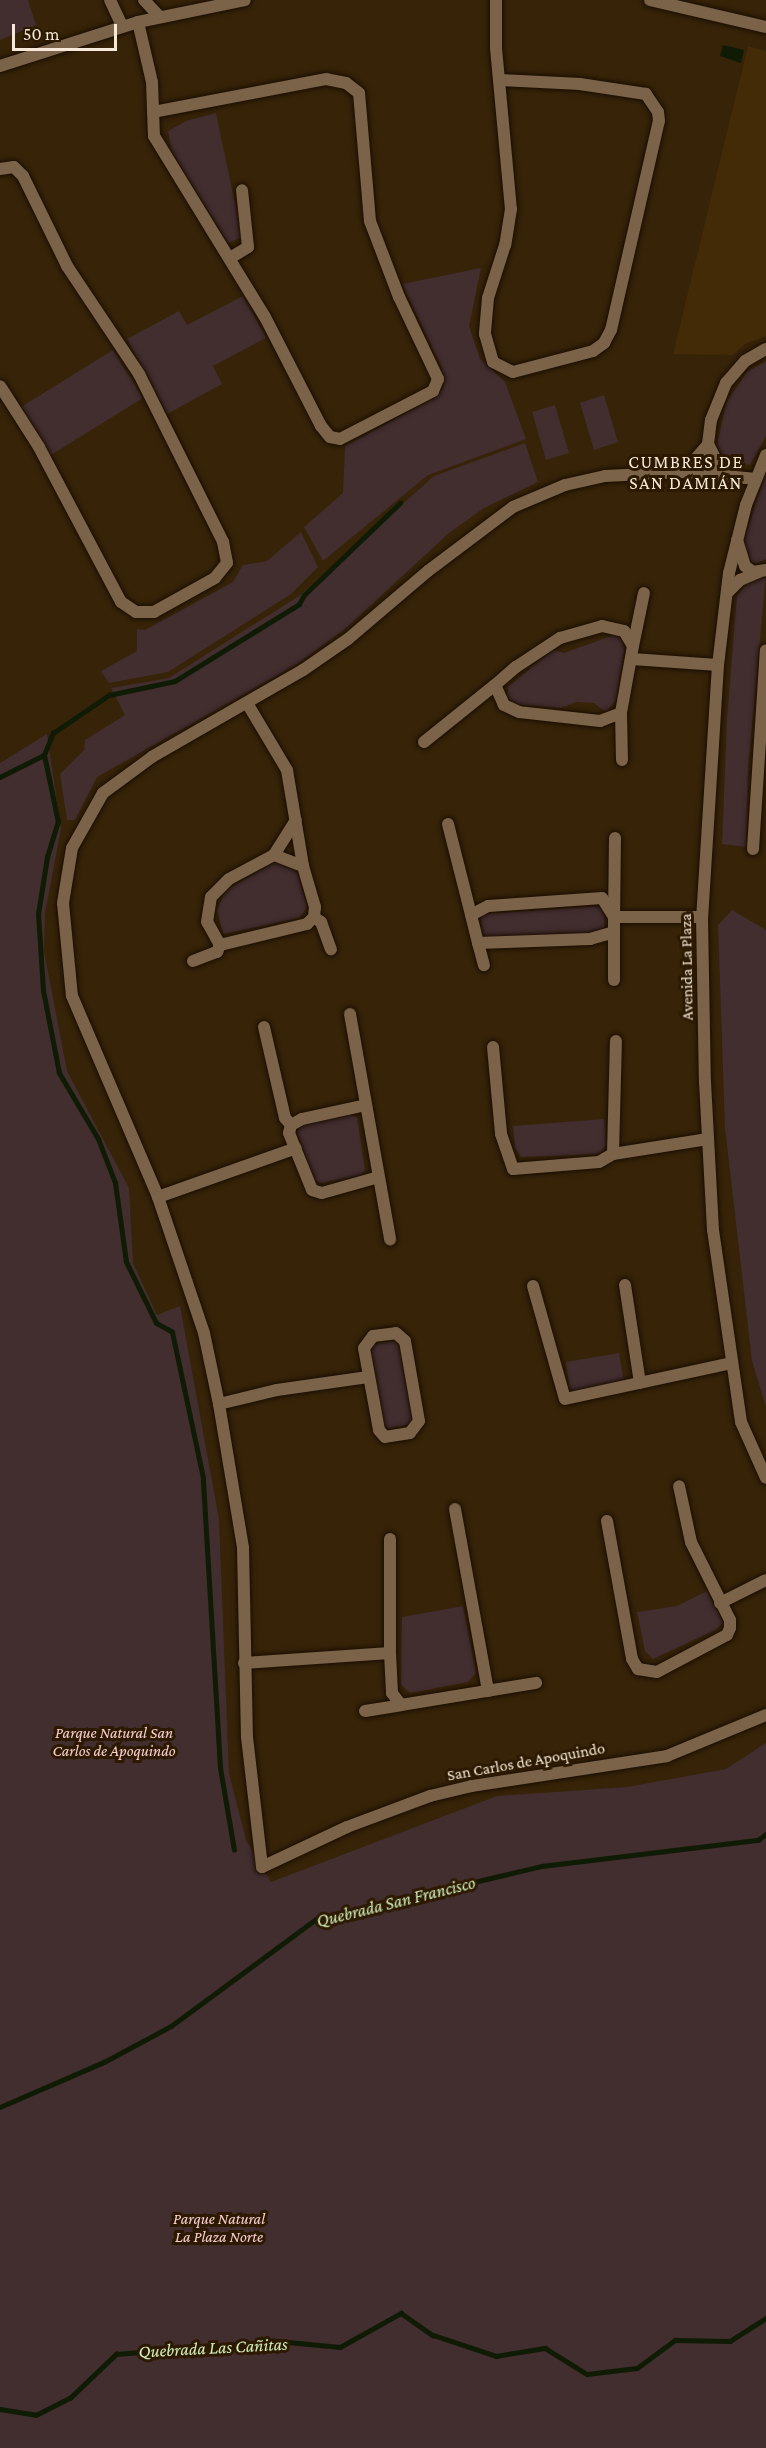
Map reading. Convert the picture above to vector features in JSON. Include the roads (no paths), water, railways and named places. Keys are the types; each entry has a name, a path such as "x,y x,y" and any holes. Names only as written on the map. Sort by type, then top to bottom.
{"street":[{"path":"110,0 122,26"},
{"path":"144,0 160,17"},
{"path":"0,66 138,21 245,0"},
{"path":"496,0 496,48 501,80 511,209 505,245 488,298 485,334 493,362 513,372 593,351 604,343 611,330 659,121 658,111 646,94 580,84 501,80"},
{"path":"650,0 766,27"},
{"path":"138,21 152,82 153,112 154,136 265,317 294,380 330,437 340,439 354,433 433,391 438,379 399,297 370,221 359,93 346,83 326,79 153,112"},
{"path":"0,169 14,167 23,176 68,266 139,374 223,542 227,563 215,578 154,612 136,612 121,602 39,447 0,386"},
{"path":"230,258 248,247 242,190"},
{"path":"684,472 708,444 711,420 726,383 745,361 766,349"},
{"path":"708,444 723,474"},
{"name":"Avenida La Plaza","path":"766,454 736,539 728,592 718,665 702,917 708,1139 713,1230 741,1422 766,1478"},
{"path":"390,1653 244,1663 243,1548 219,1404 204,1333 158,1197 72,996 63,903 67,866 85,819 103,793 152,757 247,703 348,639 428,571 513,507 584,480 684,472 756,479"},
{"path":"736,539 745,566 762,571"},
{"path":"728,592 740,580 762,571"},
{"path":"622,760 621,713 625,676 644,593"},
{"path":"424,742 495,685 560,638 602,626 624,631 632,653"},
{"path":"753,849 766,650"},
{"path":"632,653 718,665"},
{"path":"495,685 504,705 519,712 600,721 621,713"},
{"path":"220,945 307,924 314,917 315,907 303,866 287,770 247,703"},
{"path":"220,945 207,921 211,897 229,879 274,855 296,820"},
{"path":"448,824 484,965"},
{"path":"614,980 615,838"},
{"path":"274,855 303,866"},
{"path":"471,915 488,906 602,898 614,916"},
{"path":"614,916 702,917"},
{"path":"314,917 321,922 331,949"},
{"path":"478,944 590,939 614,932"},
{"path":"193,961 217,952 220,945"},
{"path":"350,1014 390,1239"},
{"path":"264,1027 285,1118 291,1125"},
{"path":"613,1154 616,1041"},
{"path":"493,1047 501,1134 513,1169 599,1162 613,1154 708,1139"},
{"path":"366,1105 302,1119 291,1125 289,1133 312,1190 322,1193 379,1177"},
{"path":"158,1197 296,1148"},
{"path":"625,1285 640,1383"},
{"path":"533,1286 565,1399 731,1364"},
{"path":"384,1334 402,1335 419,1421 414,1431 389,1437 380,1433 368,1377 367,1341 384,1334"},
{"path":"219,1404 277,1390 368,1377"},
{"path":"607,1521 632,1659 638,1669 657,1672 727,1635 730,1620 691,1542 680,1486"},
{"path":"455,1509 488,1691"},
{"path":"390,1539 392,1693 401,1705"},
{"path":"720,1603 766,1580"},
{"name":"San Carlos de Apoquindo","path":"244,1663 247,1737 262,1867 347,1827 430,1796 472,1786 667,1756 766,1715"},
{"path":"365,1711 536,1683"}],"waterway":[{"path":"234,1850 220,1768 203,1478 172,1332 156,1323 126,1262 115,1183 98,1139 59,1073 43,991 38,914 47,857 58,822 44,755 53,733 109,695 175,681 299,604 304,595 400,503"},
{"path":"0,777 44,755"},
{"name":"Quebrada San Francisco","path":"0,2107 104,2062 171,2026 316,1919 542,1866 758,1840 766,1834"},
{"name":"Quebrada Las Cañitas","path":"0,2409 36,2415 70,2398 116,2354 278,2341 340,2347 401,2313 433,2335 496,2356 545,2348 587,2374 637,2368 675,2340 730,2341 766,2318"}],"district":[{"name":"CUMBRES DE SAN DAMIÁN","path":"686,473"}],"park label":[{"name":"Parque Natural San Carlos de Apoquindo","path":"114,1742"},
{"name":"Parque Natural La Plaza Norte","path":"219,2228"}]}
